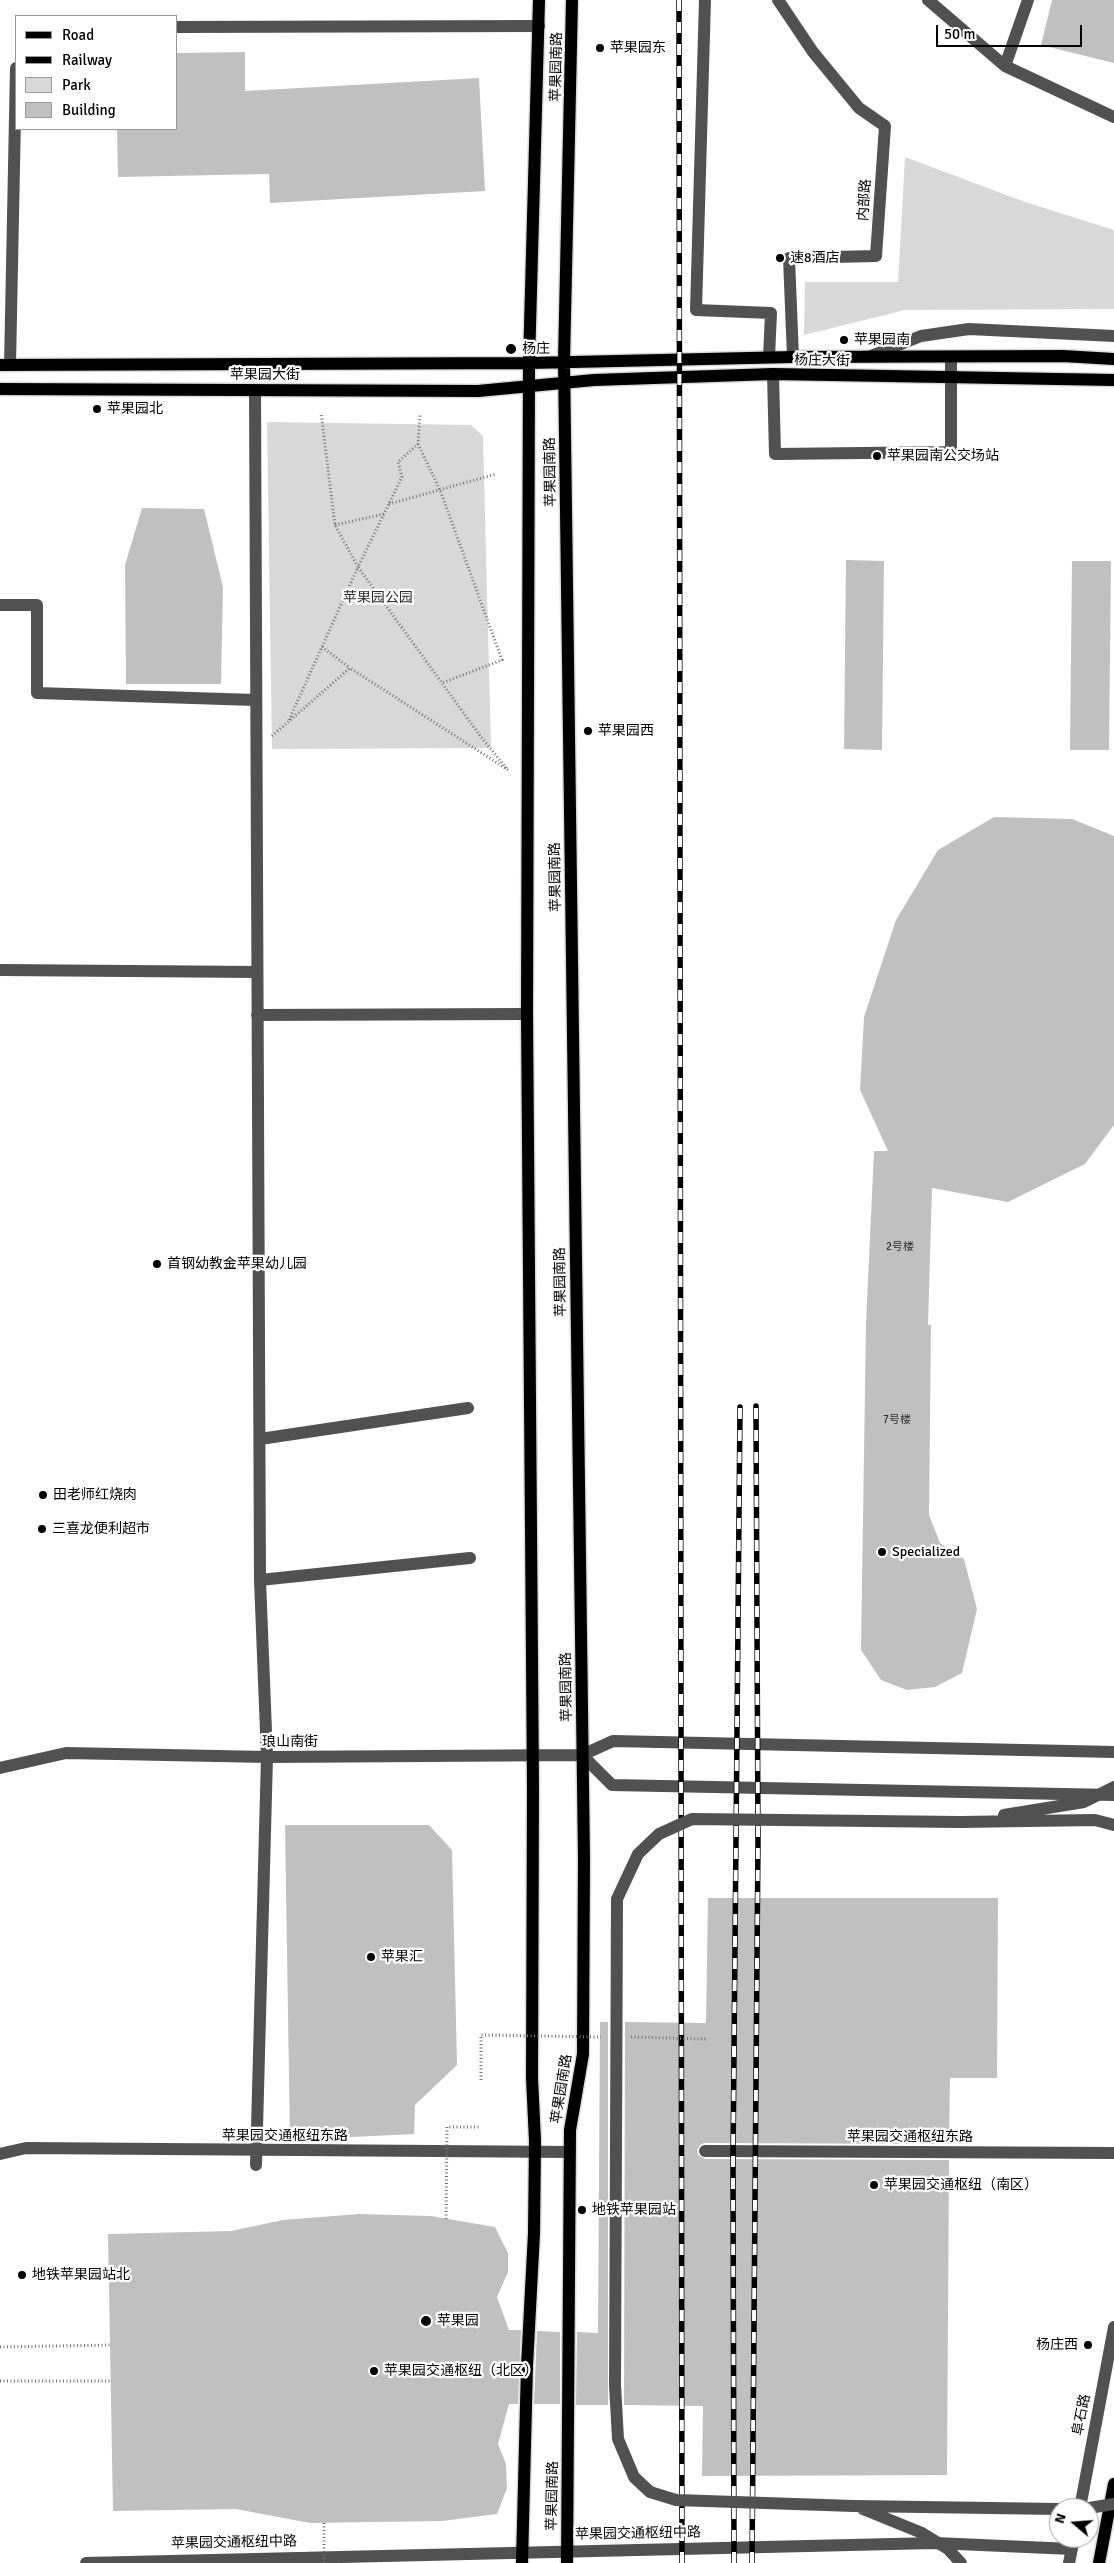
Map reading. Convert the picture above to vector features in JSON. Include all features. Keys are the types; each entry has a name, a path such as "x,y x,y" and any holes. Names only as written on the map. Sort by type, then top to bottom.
{"main road":[{"name":"苹果园南路","path":"522,2558 535,2153 532,2078 527,1014 529,363 539,0"},
{"name":"苹果园南路","path":"567,2557 570,2130 583,2054 582,1754 564,382 572,0"},
{"name":"杨庄大街","path":"529,363 793,357 1063,356 1114,359"},
{"name":"苹果园大街","path":"5,365 529,363"},
{"name":"杨庄大街","path":"530,386 564,382 679,376 773,374 1114,380"},
{"name":"苹果园大街","path":"0,389 478,392 530,386"},
{"path":"1099,2563 1114,2484"}],"street":[{"path":"705,0 696,310 791,315"},
{"name":"内部路","path":"778,0 813,52 859,108 884,126 876,256 789,258 793,357"},
{"path":"928,0 1005,66 1114,117"},
{"path":"1005,66 1028,0"},
{"path":"178,27 539,26"},
{"path":"5,365 15,95"},
{"path":"769,358 771,313"},
{"name":"杨庄大街","path":"868,358 921,336 969,329 1114,336"},
{"path":"773,374 774,454 951,452 951,357"},
{"path":"255,391 260,1580 267,1757 256,2165"},
{"path":"0,606 37,605 37,693 255,700"},
{"path":"0,970 257,972"},
{"path":"257,1015 527,1014"},
{"path":"260,1439 468,1408"},
{"path":"260,1580 470,1558"},
{"path":"1114,1752 613,1740 582,1754 612,1785 1114,1794"},
{"name":"琅山南街","path":"0,1768 66,1753 267,1757 582,1754"},
{"path":"960,1822 1084,1802 1114,1787"},
{"path":"1049,2509 854,2506 676,2500 650,2492 634,2477 618,2439 615,2385 618,1899 638,1854 659,1834 692,1819 960,1822 1095,1820 1114,1825"},
{"name":"苹果园交通枢纽东路","path":"0,2154 26,2148 570,2152"},
{"name":"苹果园交通枢纽东路","path":"705,2151 1114,2153"},
{"name":"阜石路","path":"1082,2498 1114,2328"},
{"path":"1099,2506 1114,2504"},
{"path":"854,2506 922,2533 948,2549 961,2563"},
{"name":"苹果园交通枢纽中路","path":"86,2563 522,2558 934,2543 1049,2544"},
{"path":"1069,2563 1072,2548"}],"path":[{"path":"321,413 335,525 358,567 508,770 350,668 322,647"},
{"path":"420,415 418,444 440,490 502,660 442,683"},
{"path":"288,722 358,567 402,477 398,462 418,444"},
{"path":"389,504 496,474"},
{"path":"335,525 384,514"},
{"path":"256,750 350,668"},
{"path":"481,2080 481,2035 610,2037"},
{"path":"630,2037 706,2039"},
{"path":"446,2219 447,2127 480,2127"},
{"path":"0,2347 110,2345"},
{"path":"0,2381 110,2381"},
{"path":"324,2523 324,2563"}],"green space":[{"path":"905,157 1025,202 1114,230 1114,309 905,310 804,335 805,282 898,282"},
{"name":"苹果园公园","path":"267,422 471,425 483,436 491,748 272,749"}],"building":[{"path":"1052,0 1114,0 1114,63 1041,45"},
{"path":"245,52 245,91 479,78 485,191 270,203 269,174 118,177 117,130 178,130 178,53"},
{"path":"142,508 204,509 223,587 221,684 126,684 125,565"},
{"path":"846,560 884,561 882,750 844,749"},
{"path":"1072,561 1111,561 1109,750 1070,750"},
{"path":"994,817 1072,819 1114,836 1114,1125 1085,1164 1008,1202 932,1188 928,1325 931,1325 929,1515 940,1543 964,1559 977,1609 962,1673 935,1687 907,1690 881,1680 861,1650 866,1323 874,1151 888,1151 860,1090 864,1017 896,920 938,850"},
{"name":"苹果汇","path":"285,1825 429,1825 452,1850 457,2065 415,2105 414,2134 290,2140"},
{"path":"708,1898 998,1898 997,2078 950,2078 949,2144 705,2143 701,2144 697,2150 698,2155 705,2159 949,2160 947,2475 702,2476 703,2406 624,2405 625,2022 706,2023"},
{"path":"600,2022 608,2022 608,2405 576,2405 577,2332 598,2333"},
{"name":"苹果园交通枢纽（北区）","path":"359,2214 431,2216 495,2227 508,2253 508,2272 497,2297 509,2330 521,2330 518,2404 509,2404 498,2444 506,2464 507,2488 497,2514 442,2521 310,2523 236,2509 113,2511 108,2234 231,2231 283,2220"},
{"path":"537,2331 560,2332 560,2404 534,2404"}],"railway":[{"path":"679,0 682,2563"},
{"path":"752,2563 758,1839 756,1406"},
{"path":"734,2563 733,2161 740,1407"}],"place":[{"name":"苹果园东","path":"600,48"},
{"name":"速8酒店","path":"780,258"},
{"name":"苹果园南","path":"844,340"},
{"name":"杨庄","path":"511,349"},
{"name":"苹果园北","path":"97,409"},
{"name":"苹果园南公交场站","path":"877,456"},
{"name":"苹果园西","path":"588,731"},
{"name":"首钢幼教金苹果幼儿园","path":"157,1264"},
{"name":"田老师红烧肉","path":"43,1495"},
{"name":"三喜龙便利超市","path":"42,1529"},
{"name":"Specialized","path":"882,1552"},
{"name":"苹果汇","path":"371,1957"},
{"name":"苹果园交通枢纽（南区）","path":"874,2185"},
{"name":"地铁苹果园站","path":"582,2210"},
{"name":"地铁苹果园站北","path":"22,2275"},
{"name":"苹果园","path":"426,2321"},
{"name":"杨庄西","path":"1088,2345"},
{"name":"苹果园交通枢纽（北区）","path":"374,2371"}]}
